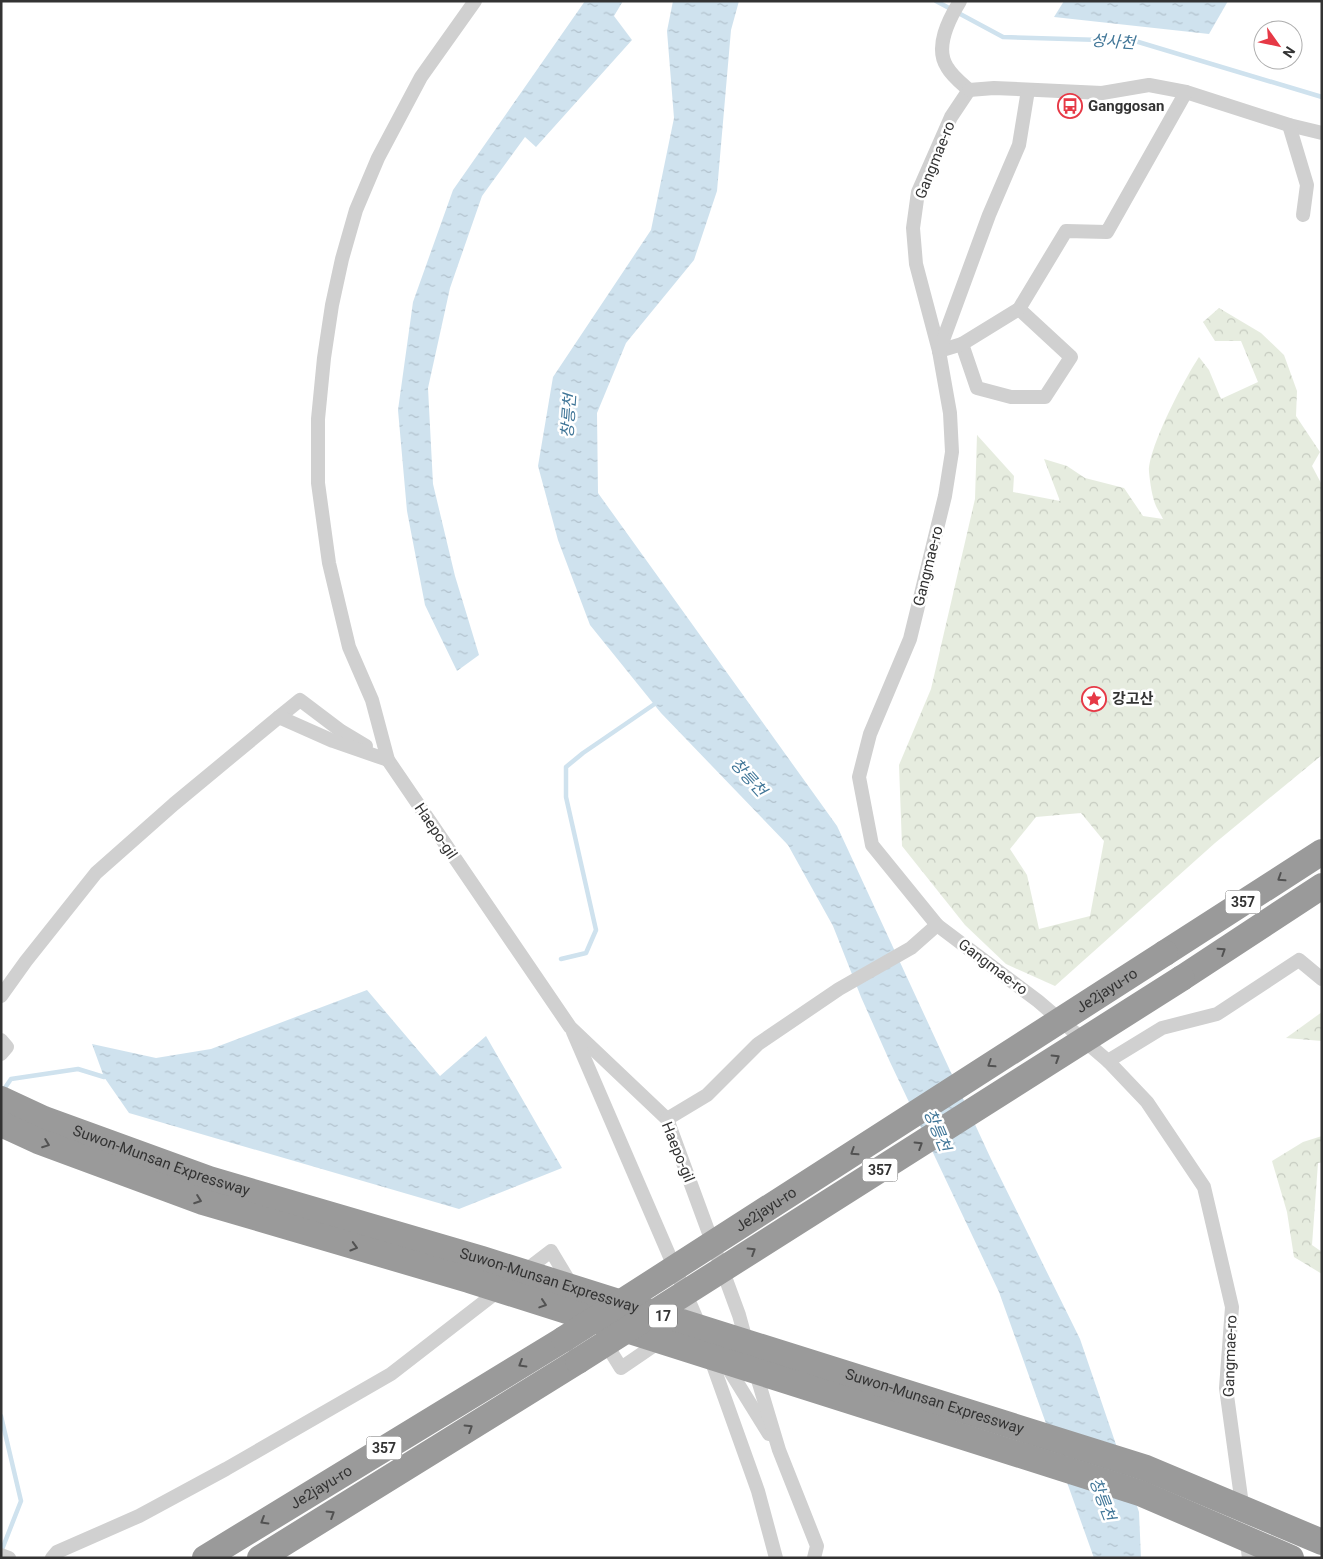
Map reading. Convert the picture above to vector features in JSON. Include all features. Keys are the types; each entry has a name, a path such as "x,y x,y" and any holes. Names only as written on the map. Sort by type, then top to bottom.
{"highway":[{"name":"Je2jayu-ro","path":"205,1558 564,1338 1322,852"},
{"name":"Je2jayu-ro","path":"260,1558 578,1361 1182,978 1322,886"},
{"name":"Suwon-Munsan Expressway","path":"1,1099 44,1118 209,1179 482,1259 1146,1468 1322,1542"},
{"name":"Suwon-Munsan Expressway","path":"1,1124 38,1141 202,1202 469,1280 1140,1493 1291,1558"}],"street":[{"path":"388,760 372,700 349,647 329,563 318,483 318,419 324,358 332,305 342,259 356,210 378,158 421,77 475,1"},
{"path":"960,1 946,29 943,42 943,56 945,65 951,73 969,90 994,88 1102,93 1149,85 1186,92 1289,125 1322,133"},
{"name":"Gangmae-ro","path":"969,90 952,117 918,192 913,228 916,264 940,352 950,413 952,452 945,496 910,639 870,734 859,778 872,845 937,925 1038,1001 1108,1062 1147,1102 1204,1187 1232,1307 1226,1388 1249,1558"},
{"name":"Gangmae-ro","path":"940,352 989,215 1019,146 1028,90"},
{"path":"940,352 962,344 1019,309 1066,231 1107,232 1186,92"},
{"path":"1289,125 1307,185 1303,214"},
{"path":"962,344 977,388 1011,397 1045,397 1071,357 1019,309"},
{"path":"1,996 26,961 96,873 174,804 300,700 341,731 388,760"},
{"path":"279,717 333,742 388,760"},
{"name":"Haepo-gil","path":"388,760 570,1027 667,1119 738,1315 779,1450 817,1546 814,1558"},
{"path":"667,1119 707,1094 758,1044 839,988 911,948 937,925"},
{"path":"1108,1062 1162,1028 1217,1014 1299,960 1322,979"},
{"path":"570,1027 696,1318 758,1491 776,1558"},
{"path":"1,1040 8,1047 1,1054"},
{"path":"52,1558 57,1552 139,1516 226,1469 391,1374 550,1251 621,1368 696,1318"},
{"path":"696,1318 779,1450"},
{"path":"1,1555 9,1558"}],"green space":[{"path":"1219,308 1261,333 1284,355 1297,391 1296,416 1320,452 1312,466 1322,485 1322,755 1215,843 1055,986 1006,964 965,925 902,846 899,765 931,689 975,499 977,435 1014,476 1013,492 1060,501 1044,459 1067,466 1085,478 1124,488 1143,516 1163,519 1152,494 1149,472 1150,461 1168,413 1199,357 1209,370 1221,399 1258,382 1241,341 1215,341 1203,322","holes":["1081,813 1104,841 1090,916 1039,929 1027,875 1010,849 1036,817"]},
{"path":"1322,1012 1322,1041 1286,1038"},
{"path":"1322,1136 1322,1162 1318,1163 1312,1245 1322,1252 1322,1274 1294,1257 1287,1212 1272,1161 1303,1142"}],"water":[{"path":"585,1 623,1 614,16 632,40 536,147 525,137 482,196 450,288 428,388 433,484 455,576 479,655 457,671 425,605 407,511 398,410 413,302 453,190"},
{"name":"창릉천","path":"673,1 739,1 731,30 717,191 694,260 626,343 597,413 598,493 837,826 991,1159 1080,1339 1139,1512 1141,1558 1094,1558 999,1292 890,1062 861,997 833,926 788,845 661,713 590,625 558,540 538,466 553,377 651,230 674,118 667,31"},
{"path":"1064,1 1228,1 1209,34 1054,17"},
{"path":"367,990 440,1076 486,1036 562,1168 459,1209 129,1113 104,1077 92,1044 156,1058 211,1049"}],"waterway":[{"name":"성사천","path":"936,1 1003,37 1135,41 1322,97"},
{"path":"561,959 586,953 596,930 566,797 566,767 583,753 659,701"},
{"path":"2,1092 11,1079 78,1069 104,1077"},
{"path":"1,1416 21,1501 1,1552"}],"place":[{"name":"Ganggosan","path":"1070,106"},
{"name":"강고산","path":"1094,699"}]}
